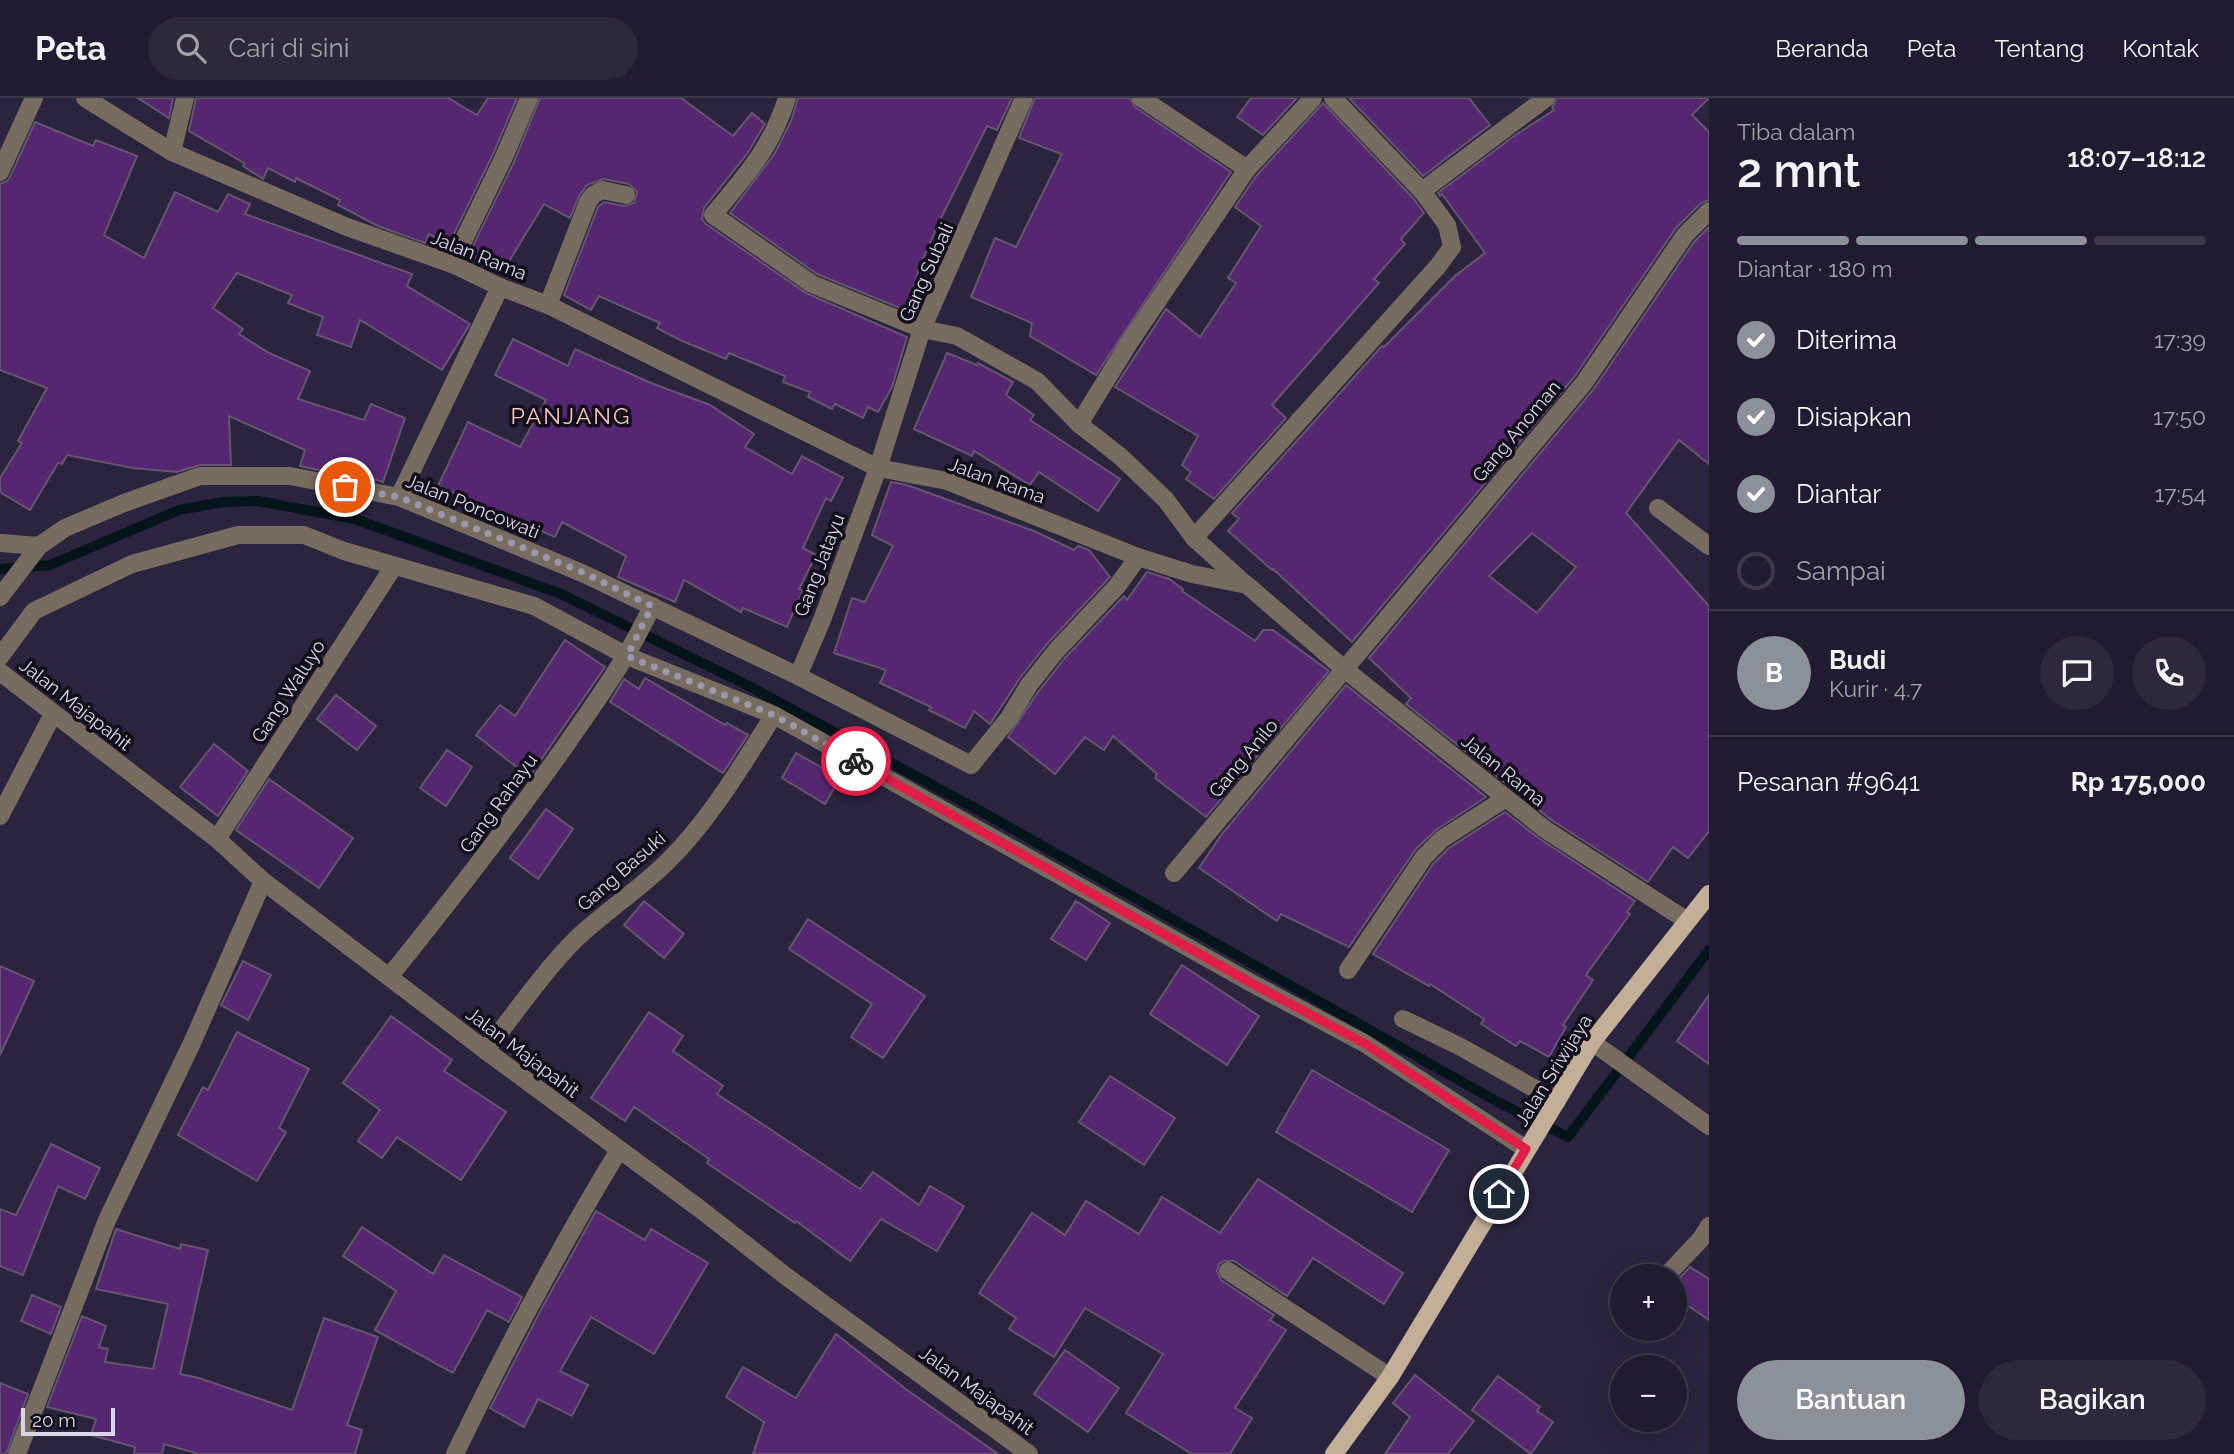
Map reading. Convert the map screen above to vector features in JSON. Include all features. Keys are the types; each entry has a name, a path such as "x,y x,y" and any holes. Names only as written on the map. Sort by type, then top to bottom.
{"main road":[{"name":"Jalan Sriwijaya","path":"1334,1454 1390,1377 1592,1042 1709,894"}],"street":[{"path":"0,172 34,98"},
{"name":"Jalan Rama","path":"85,98 172,152 347,227 452,264 500,287 548,305 878,468 947,481 1138,557 1192,574 1247,585 1343,668 1546,830 1686,920"},
{"path":"172,152 185,98"},
{"path":"452,264 504,157 529,98"},
{"path":"787,98 778,127 759,158 713,215 812,284 922,329 957,336 1037,381 1079,424 1121,457 1166,499 1194,538 1247,585"},
{"name":"Gang Subali","path":"878,468 922,329 1024,98"},
{"path":"1141,98 1247,169"},
{"path":"1079,424 1137,331 1247,169 1313,98"},
{"path":"1194,538 1438,266 1452,247 1447,225 1422,191 1333,98"},
{"path":"1422,191 1546,98"},
{"path":"548,305 588,202 602,190 626,195"},
{"name":"Gang Anoman","path":"1343,668 1584,383 1685,236 1709,211"},
{"path":"399,497 500,287"},
{"name":"Gang Jatayu","path":"798,676 822,620 878,468"},
{"name":"Jalan Poncowati","path":"0,597 34,553 65,528 124,503 200,476 290,476 399,497 582,572 650,611 798,676 971,765 1009,718 1029,685 1056,651 1118,585 1138,557"},
{"path":"1658,508 1709,546"},
{"path":"0,657 34,611 132,564 238,535 304,535 344,551 534,606 629,652 774,715 1255,985 1364,1043 1530,1145"},
{"path":"0,543 34,553"},
{"name":"Gang Waluyo","path":"217,839 394,566"},
{"name":"Gang Rahayu","path":"389,977 488,854 629,652 650,611"},
{"name":"Gang Anilo","path":"1174,873 1343,668"},
{"name":"Jalan Majapahit","path":"0,672 217,839 263,881 485,1051 1029,1454"},
{"path":"0,816 53,714"},
{"name":"Gang Basuki","path":"485,1051 544,973 573,943 669,861 724,793 774,715"},
{"path":"1348,970 1424,858 1442,839 1506,798"},
{"path":"17,1454 107,1220 192,1043 263,881"},
{"path":"1403,1019 1458,1046 1553,1106"},
{"path":"1592,1042 1709,1126"},
{"path":"455,1454 499,1362 552,1263 619,1150"},
{"path":"1677,1264 1701,1239 1709,1226"},
{"path":"1228,1271 1390,1377"}],"building":[{"path":"138,98 173,98 169,118"},
{"path":"196,98 448,98 477,115 488,98 517,98 449,244 429,234 425,243 378,226 338,205 340,200 296,178 295,182 268,168 263,179 243,166 244,163 189,131"},
{"path":"540,98 681,98 733,136 752,113 765,124 747,154 704,208 702,219 806,293 907,337 892,387 878,412 868,407 863,418 835,404 832,409 808,397 810,392 783,382 785,376 729,353 726,359 680,340 657,328 660,323 599,296 591,310 564,295 598,207 604,202 624,206 634,203 637,192 629,184 603,179 587,185 570,218 544,204 505,268 503,266 501,270 469,254 514,162"},
{"path":"798,98 1012,98 997,130 987,126 939,222 919,268 907,311 817,274 730,213 775,153 791,121"},
{"path":"1035,98 1130,98 1135,107 1231,172 1096,375 1030,336 1032,323 971,297 995,238 1016,247 1062,154 1019,138"},
{"path":"1251,98 1297,98 1263,135 1237,117"},
{"path":"1349,98 1469,98 1490,125 1423,176"},
{"path":"1557,98 1709,98 1692,115 1709,132 1709,200 1701,203 1676,228 1575,376 1352,642 1228,531 1239,519 1232,513 1382,346 1384,347 1455,276 1485,253 1442,194 1440,196 1438,193 1514,136 1554,110 1552,108"},
{"path":"1323,103 1424,213 1401,239 1405,244 1374,279 1379,283 1272,405 1286,418 1214,499 1186,479 1191,472 1182,465 1198,436 1115,387 1166,309 1200,337 1236,283 1228,278 1261,226 1235,207 1256,176"},
{"path":"35,122 93,146 96,140 137,156 104,235 144,258 175,192 218,212 228,194 250,204 245,214 412,274 407,286 470,324 442,370 360,320 351,347 317,335 323,317 288,303 292,295 237,273 213,308 243,329 239,334 269,353 310,371 298,399 364,420 371,404 405,418 383,482 339,468 337,474 300,466 305,450 229,416 231,465 200,465 177,472 133,468 67,455 62,464 58,463 30,510 0,492 0,478 22,443 18,441 47,388 0,370 0,183 6,182 10,177"},
{"path":"1709,227 1709,464 1679,440 1626,513 1709,606 1709,831 1688,858 1673,847 1648,882 1553,821 1406,704 1411,698 1369,658 1593,390 1694,242","holes":["1532,533 1576,567 1537,613 1489,576"]},
{"path":"513,339 568,366 575,349 651,383 710,405 754,434 745,447 792,474 802,456 843,478 831,501 826,498 803,548 816,555 799,589 803,590 787,627 743,608 741,612 684,580 675,602 618,577 626,556 562,522 555,537 438,486 468,422 520,447 546,400 495,375"},
{"path":"947,353 977,365 978,363 1013,382 1006,395 1034,415 1030,420 1120,479 1098,511 1039,472 1030,485 974,451 972,456 914,429"},
{"path":"891,482 907,485 1034,531 1074,550 1078,546 1089,550 1110,577 1047,644 1020,678 990,724 974,711 965,728 929,710 931,707 880,683 886,670 834,653 852,598 865,602 893,546 872,535"},
{"path":"1147,572 1169,579 1183,589 1182,591 1255,641 1263,630 1273,630 1329,671 1206,817 1155,778 1157,774 1113,736 1104,750 1085,737 1055,774 1008,737 1065,658 1124,596 1127,600"},
{"path":"565,640 605,667 529,777 476,735 500,705 515,716"},
{"path":"645,678 725,725 727,723 748,735 723,773 610,702 624,679 639,689"},
{"path":"1346,685 1486,797 1436,830 1416,849 1349,947 1281,914 1277,921 1199,868 1222,834"},
{"path":"336,695 376,726 357,750 317,719"},
{"path":"214,744 248,771 218,816 180,787"},
{"path":"447,750 472,767 446,806 420,788"},
{"path":"796,753 840,778 825,804 782,778"},
{"path":"269,779 353,838 319,888 236,830"},
{"path":"546,809 573,829 538,879 510,858"},
{"path":"1505,812 1540,839 1635,901 1627,912 1630,914 1586,975 1593,980 1563,1025 1566,1027 1549,1057 1520,1041 1516,1046 1481,1024 1484,1019 1430,984 1429,986 1373,954 1433,864 1449,848"},
{"path":"644,901 684,934 664,958 624,925"},
{"path":"1076,901 1110,923 1086,960 1051,939"},
{"path":"808,919 925,996 883,1058 851,1037 872,1004 789,949"},
{"path":"243,961 271,975 248,1020 221,1005"},
{"path":"1182,965 1259,1016 1227,1065 1150,1014"},
{"path":"0,966 34,981 0,1055"},
{"path":"1709,995 1709,1064 1677,1041"},
{"path":"649,1012 683,1036 673,1051 723,1086 717,1094 860,1189 873,1172 919,1205 930,1186 964,1206 937,1251 881,1219 850,1261 796,1221 795,1223 707,1163 709,1159 634,1107 625,1121 591,1098"},
{"path":"391,1016 452,1060 444,1071 506,1112 461,1180 397,1137 382,1158 358,1141 380,1110 343,1083"},
{"path":"237,1032 309,1069 279,1128 286,1132 257,1181 178,1135 203,1087 208,1090"},
{"path":"1312,1070 1449,1150 1412,1212 1276,1132"},
{"path":"1110,1076 1175,1118 1144,1165 1079,1122"},
{"path":"51,1144 100,1168 85,1199 58,1186 23,1275 0,1266 0,1209 16,1215"},
{"path":"1258,1179 1403,1273 1384,1304 1313,1258 1287,1296 1234,1261 1219,1264 1217,1271 1221,1280 1274,1315 1270,1320 1286,1330 1235,1408 1252,1418 1230,1454 1192,1454 1126,1413 1163,1354 1085,1308 1054,1357 1009,1329 1016,1318 979,1293 1032,1213 1065,1235 1086,1201 1139,1234 1162,1197 1220,1233"},
{"path":"596,1211 645,1240 651,1229 708,1263 654,1354 591,1317 560,1371 588,1385 572,1416 538,1399 524,1427 490,1408"},
{"path":"362,1227 433,1274 444,1255 522,1297 509,1322 487,1310 453,1373 375,1330 396,1291 343,1256"},
{"path":"116,1229 180,1249 181,1244 208,1250 180,1374 292,1410 324,1318 378,1337 347,1425 362,1430 355,1454 199,1454 164,1444 162,1454 134,1454 135,1447 91,1435 96,1419 47,1407 82,1316 106,1326 99,1347 108,1349 105,1362 153,1369 168,1304 96,1289"},
{"path":"1690,1267 1709,1279 1709,1320 1687,1305 1687,1270"},
{"path":"32,1295 61,1307 51,1334 21,1321"},
{"path":"836,1334 907,1390 998,1454 753,1454 764,1422 726,1397 743,1367 796,1398"},
{"path":"1065,1350 1119,1388 1088,1432 1034,1394"},
{"path":"1415,1375 1474,1421 1448,1454 1385,1454 1410,1417 1393,1403"},
{"path":"1498,1376 1540,1407 1537,1411 1553,1422 1531,1454 1472,1410"},
{"path":"0,1383 28,1394 6,1454 0,1454"}],"waterway":[{"path":"0,569 50,565 179,510 223,502 258,501 355,519 561,594 747,685 984,813 1496,1101 1568,1137 1709,950"}],"way so far":[{"path":"345,487 399,497 582,572 652,606 627,656 774,715 856,761"}],"district":[{"name":"PANJANG","path":"571,416"}],"route":[{"path":"856,761 1255,985 1364,1043 1526,1149 1499,1194"}]}
